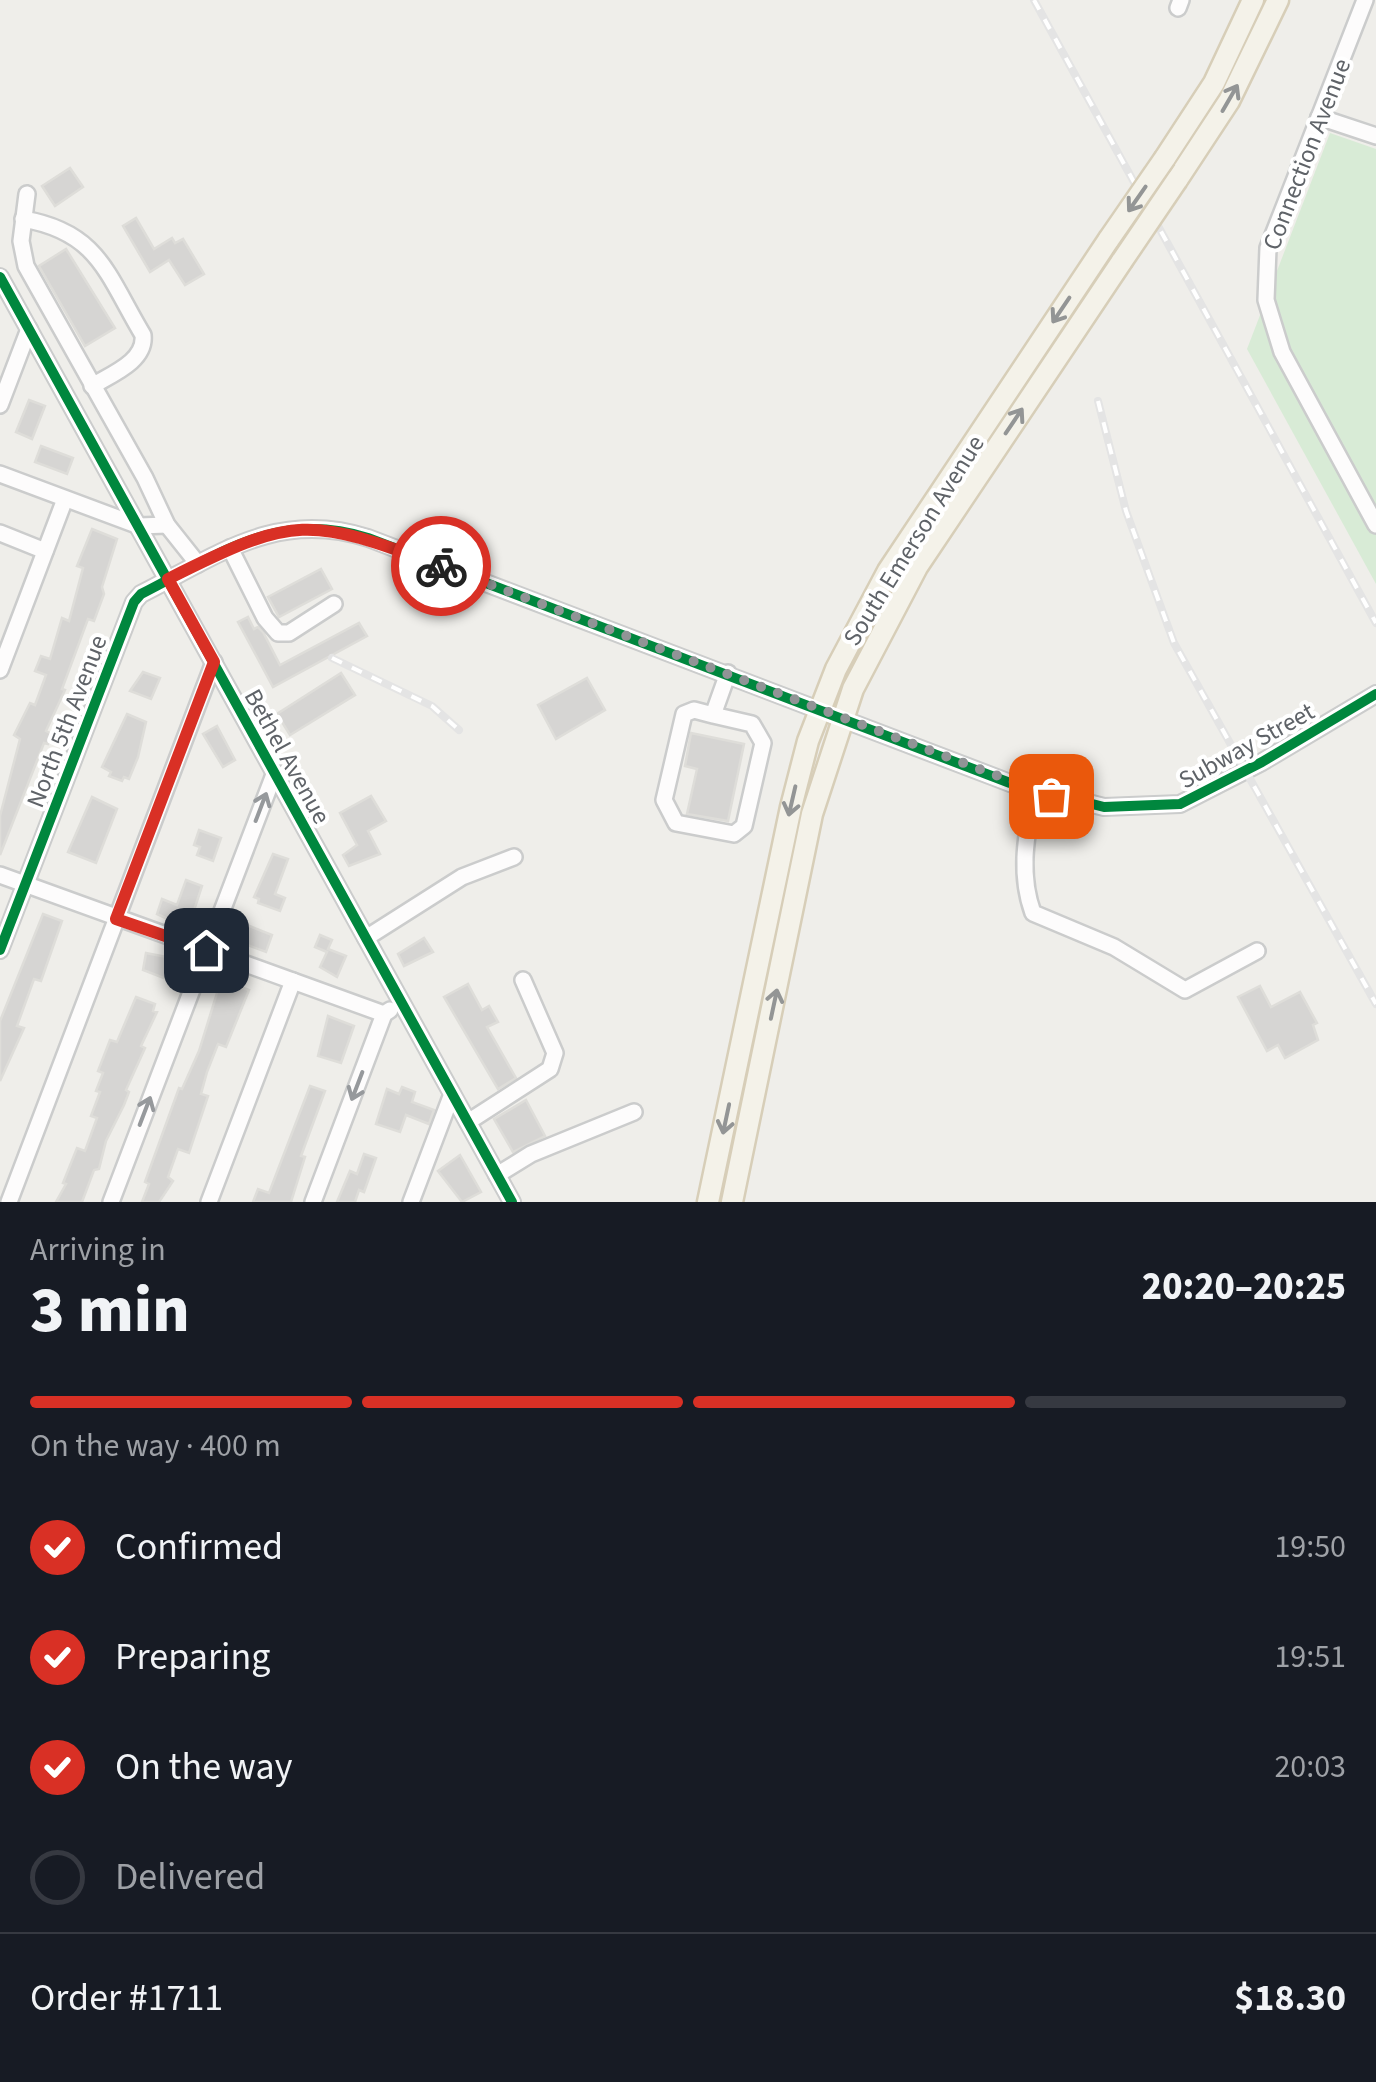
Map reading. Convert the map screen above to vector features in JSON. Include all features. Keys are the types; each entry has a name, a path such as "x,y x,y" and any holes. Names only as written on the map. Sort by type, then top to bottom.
{"main road":[{"name":"South Emerson Avenue","path":"708,1202 790,806 821,708 850,639 888,570 1214,83 1253,0"},
{"name":"South Emerson Avenue","path":"732,1202 812,814 842,716 900,594 1229,101 1278,0"}],"street":[{"name":"Connection Avenue","path":"1368,3 1271,238 1266,300 1282,352 1376,525"},
{"path":"1319,117 1376,136"},
{"path":"27,194 21,242 26,266 145,478 167,525 198,564"},
{"path":"23,220 60,227 90,247 143,335 143,348 138,356 92,386"},
{"name":"Bethel Avenue","path":"0,277 512,1202"},
{"path":"0,405 29,329"},
{"path":"0,474 138,526 167,525"},
{"path":"0,670 65,498"},
{"name":"Subway Street","path":"168,579 230,548 284,530 344,531 1034,791 1104,807 1180,804 1262,762 1376,694"},
{"path":"0,533 45,551"},
{"path":"230,548 264,618 278,633 289,633 334,604"},
{"name":"North 5th Avenue","path":"0,950 132,605 141,594 168,579"},
{"path":"9,1202 214,662"},
{"path":"713,714 728,673"},
{"path":"694,710 713,714 752,724 763,742 744,826 734,834 676,823 664,800 684,714 694,710"},
{"path":"110,1202 274,772"},
{"path":"1034,791 1024,853 1024,890 1032,914 1114,947 1185,990 1257,951"},
{"path":"366,938 462,876 514,857"},
{"path":"0,875 384,1014"},
{"path":"106,945 118,937 146,930"},
{"path":"468,1122 550,1069 555,1052 523,980"},
{"path":"210,1202 293,982"},
{"path":"313,1202 384,1014 402,1002"},
{"path":"412,1202 452,1094"},
{"path":"498,1175 531,1154 634,1112"}],"green space":[{"path":"1330,133 1376,149 1376,584 1247,349"}],"building":[{"path":"70,168 83,187 55,206 42,186"},
{"path":"136,218 154,249 172,238 175,243 183,239 204,274 185,285 169,260 150,272 123,226"},
{"path":"66,249 115,328 85,346 39,266"},
{"path":"29,400 45,406 32,439 16,432"},
{"path":"41,446 73,458 67,474 35,462"},
{"path":"92,529 117,539 102,587 104,594 94,621 88,619 62,689 65,690 46,731 52,734 48,744 44,743 0,855 0,816 20,739 14,735 30,703 35,705 46,675 35,671 41,656 50,659 62,618 69,621 83,568 77,566"},
{"path":"321,569 332,589 279,617 268,597"},
{"path":"248,617 254,629 258,627 263,632 280,665 359,623 367,636 273,687 238,622"},
{"path":"143,672 160,678 151,699 130,691"},
{"path":"341,673 355,695 290,735 277,714"},
{"path":"587,678 605,710 556,739 538,705"},
{"path":"127,714 146,722 138,757 129,779 124,777 122,781 109,776 111,772 102,767"},
{"path":"217,726 235,760 223,767 203,734"},
{"path":"691,733 744,744 728,821 687,814 697,769 685,766"},
{"path":"371,796 386,821 368,831 380,854 349,866 343,855 357,845 340,813"},
{"path":"92,797 117,809 96,863 68,852"},
{"path":"199,830 221,838 213,861 197,855 200,847 194,845"},
{"path":"273,854 288,859 275,894 285,898 280,911 258,903 259,899 254,897"},
{"path":"186,880 202,886 188,929 157,914 162,899 177,905"},
{"path":"43,914 62,921 41,981 34,979 17,1026 24,1028 0,1081 0,1021"},
{"path":"242,923 272,935 266,952 242,943 244,937 238,934"},
{"path":"320,935 332,940 328,949 346,956 337,977 320,967 327,952 315,947"},
{"path":"424,938 433,952 404,966 398,954"},
{"path":"146,953 177,959 175,975 171,973 169,980 143,970"},
{"path":"221,980 249,990 226,1047 218,1044 207,1072 201,1094 208,1096 189,1153 178,1149 168,1177 173,1181 159,1202 142,1202 149,1184 145,1182 179,1088 182,1089 199,1051"},
{"path":"468,984 482,1010 489,1006 498,1022 487,1027 516,1078 498,1089 444,997"},
{"path":"1260,986 1271,1007 1300,992 1317,1023 1313,1025 1318,1040 1285,1058 1278,1045 1267,1051 1238,997"},
{"path":"136,997 155,1004 153,1011 157,1012 141,1046 145,1048 126,1090 129,1092 124,1105 82,1202 56,1202 77,1148 85,1151 97,1118 91,1116 103,1073 98,1071 110,1040 117,1042"},
{"path":"328,1016 354,1026 341,1063 318,1056"},
{"path":"310,1086 325,1091 301,1156 305,1157 291,1202 253,1202 258,1189 269,1193"},
{"path":"402,1087 415,1092 412,1102 434,1110 429,1124 406,1115 400,1132 376,1124 387,1089 399,1094"},
{"path":"526,1100 545,1136 513,1152 494,1119"},
{"path":"364,1154 376,1158 364,1192 359,1190 355,1202 337,1202 350,1171 357,1174"},
{"path":"460,1155 481,1192 462,1202 438,1171"}],"railway":[{"path":"1034,0 1376,623"},
{"path":"1098,401 1126,511 1174,643 1376,1004"},
{"path":"332,658 432,706 459,730"}],"cycle path":[{"path":"0,277 512,1202"},
{"path":"0,950 134,602 141,594 223,551 276,533 335,530 368,538 1010,783 1104,807 1180,804 1262,762 1376,694"}],"way so far":[{"path":"441,566 1051,796"}],"route":[{"path":"206,950 116,919 214,662 168,579 256,537 302,527 344,531 441,566"}]}
